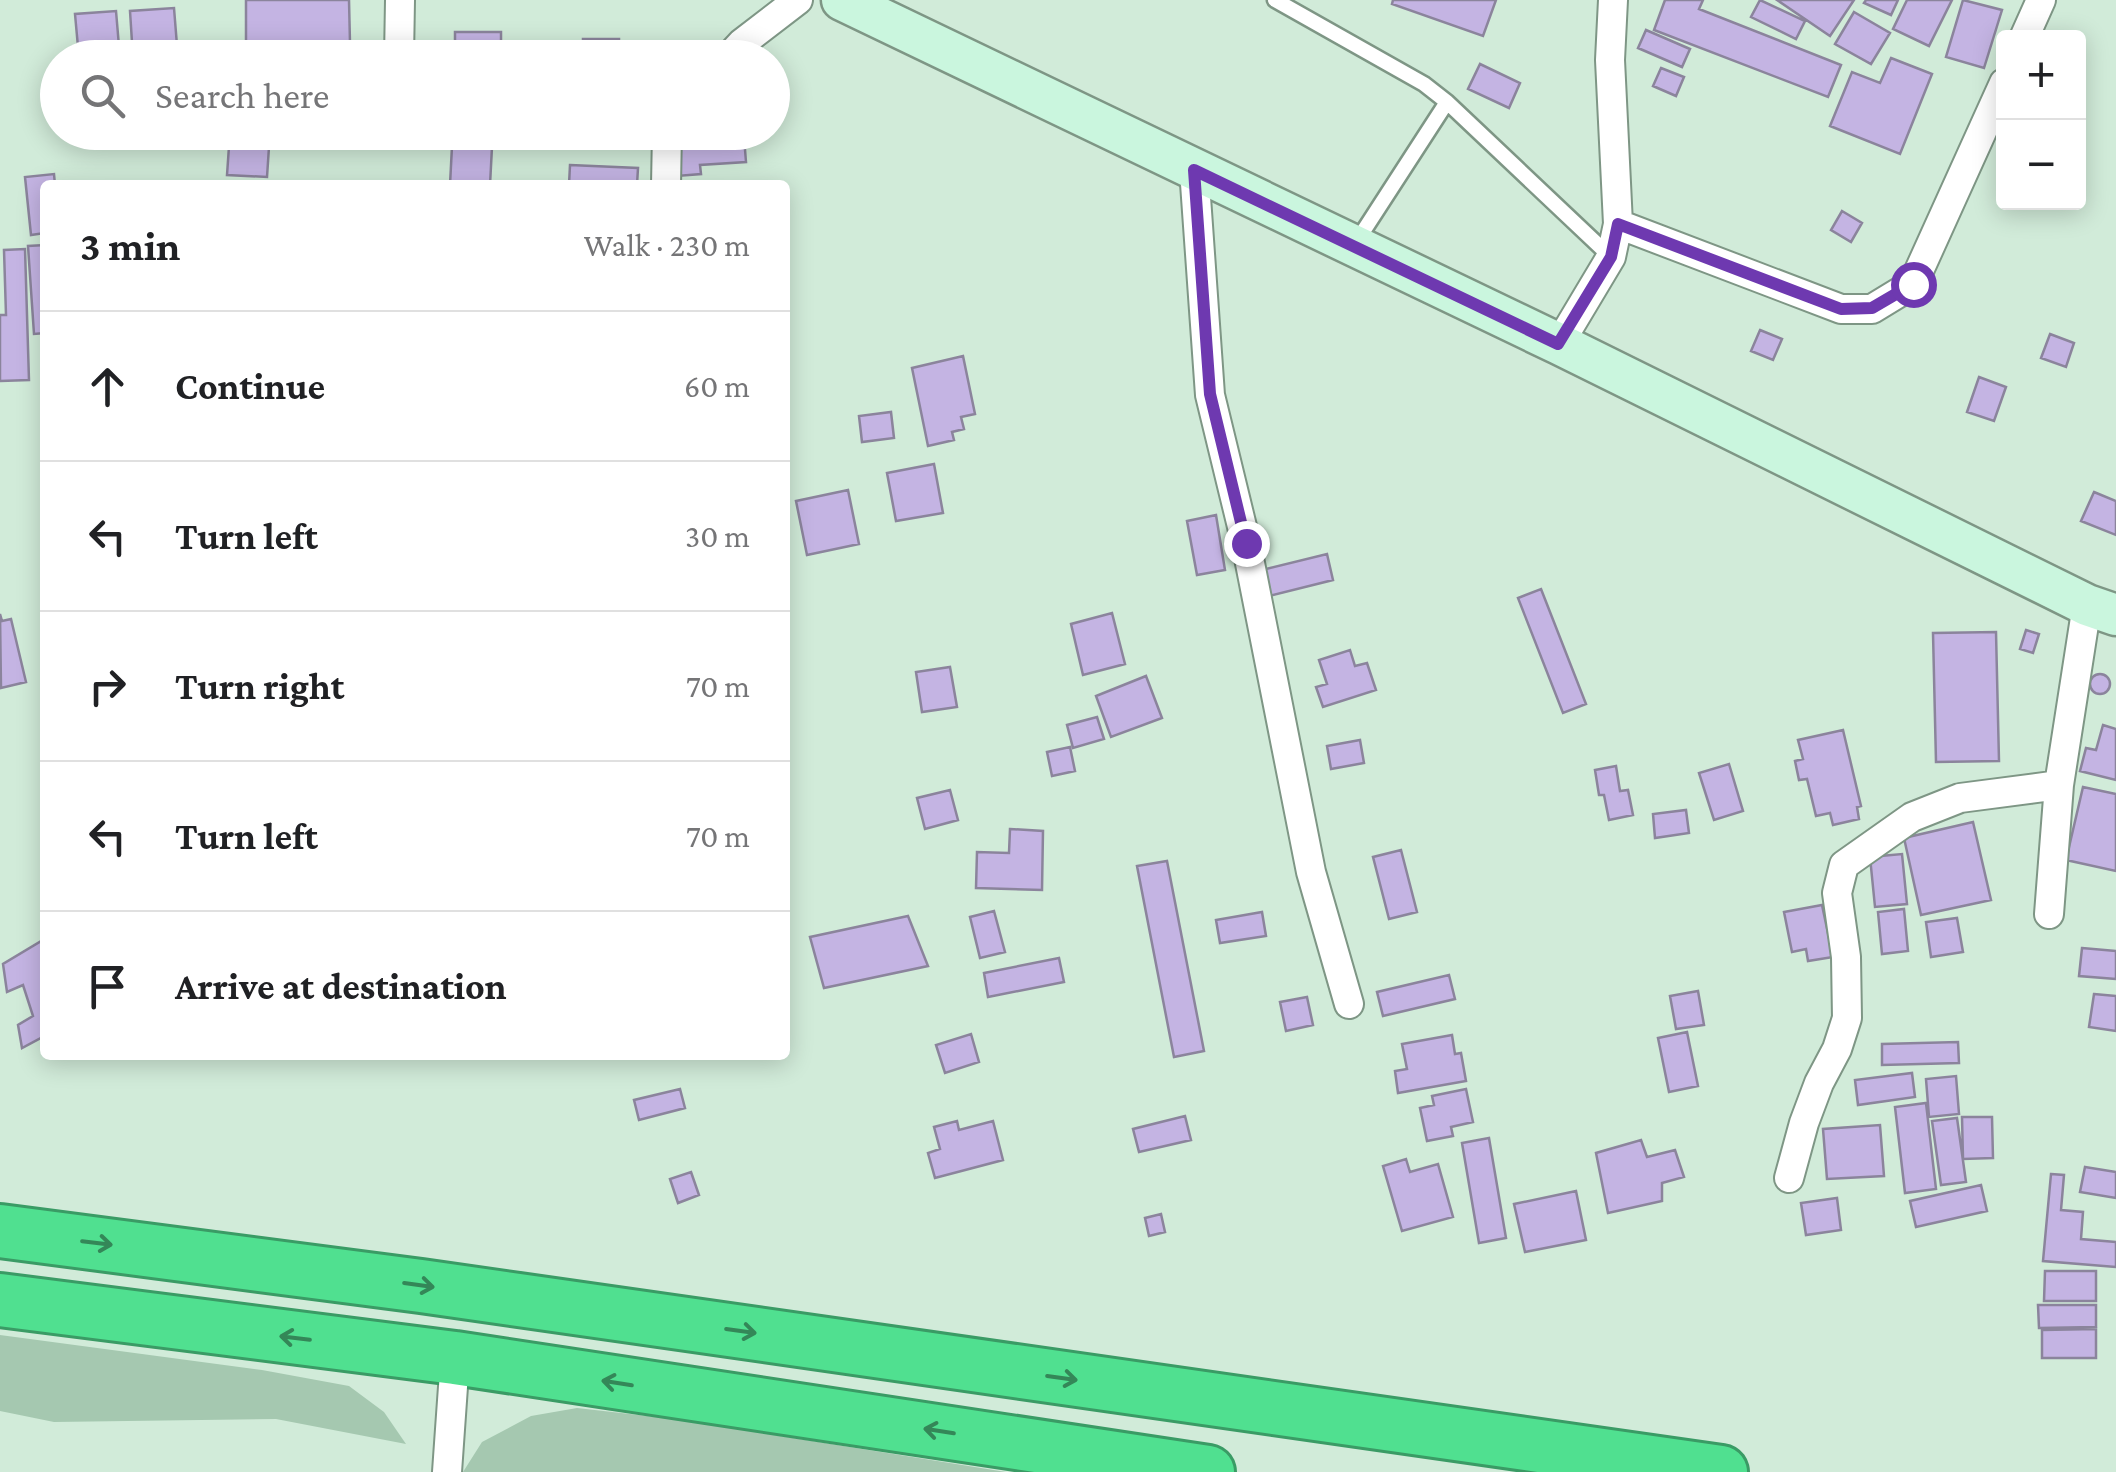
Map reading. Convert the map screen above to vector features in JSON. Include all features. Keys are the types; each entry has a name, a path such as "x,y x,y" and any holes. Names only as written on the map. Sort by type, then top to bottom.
{"highway":[{"path":"0,1231 422,1286 1720,1472"},
{"path":"0,1300 455,1358 1208,1472"}],"street":[{"path":"399,40 400,0"},
{"path":"746,40 798,0"},
{"path":"842,0 2101,610 2060,784 2049,914"},
{"path":"1558,344 1611,257 1618,224 1610,60 1612,0"},
{"path":"2028,30 2041,0"},
{"path":"1618,224 1841,309 1872,308 1913,284 1996,101"},
{"path":"666,180 667,150"},
{"path":"1194,170 1210,394 1250,560 1311,872 1349,1004"},
{"path":"1788,1178 1804,1123 1819,1083 1838,1049 1846,1018 1846,956 1838,893 1844,864 1912,817 1960,798 2060,784"},
{"path":"447,1472 455,1358"}],"lane":[{"path":"1275,0 1424,84 1611,257"},
{"path":"1354,246 1447,102"}],"green space":[{"path":"0,1335 262,1370 349,1386 384,1412 406,1444 276,1419 54,1422 0,1411"},
{"path":"577,1408 674,1419 1006,1472 463,1472 482,1442 531,1416"}],"building":[{"path":"246,0 349,0 350,40 246,40"},
{"path":"1393,0 1496,0 1483,36 1392,4"},
{"path":"1665,0 1703,0 1699,9 1841,65 1828,97 1654,30"},
{"path":"1760,0 1805,21 1796,39 1751,17"},
{"path":"1777,0 1854,0 1830,36"},
{"path":"1898,0 1891,15 1864,3"},
{"path":"1907,0 1952,0 1929,46 1893,29"},
{"path":"1963,0 2002,10 1984,68 1946,57"},
{"path":"174,8 177,40 132,40 130,11"},
{"path":"116,11 118,40 77,40 75,14"},
{"path":"1854,12 1890,33 1871,64 1835,44"},
{"path":"1646,30 1690,49 1682,67 1638,48"},
{"path":"455,32 501,32 501,40 455,40"},
{"path":"1891,58 1932,74 1900,154 1830,126 1852,72 1880,83"},
{"path":"1480,64 1520,83 1509,108 1468,89"},
{"path":"1661,68 1684,77 1676,96 1653,86"},
{"path":"229,150 269,150 267,177 227,175"},
{"path":"452,150 492,150 490,180 450,180"},
{"path":"675,150 745,150 746,162 700,165 701,174 677,176"},
{"path":"570,165 638,168 637,180 569,180"},
{"path":"54,174 55,180 40,180 40,234 31,235 25,177"},
{"path":"1842,211 1862,223 1851,242 1831,230"},
{"path":"40,245 40,333 34,334 28,246"},
{"path":"25,249 29,380 0,381 0,315 6,315 4,250"},
{"path":"1760,330 1782,339 1773,360 1751,351"},
{"path":"2050,334 2074,343 2066,367 2041,358"},
{"path":"963,356 975,414 961,417 964,429 952,432 954,440 928,446 912,368"},
{"path":"1979,377 2006,387 1994,421 1967,412"},
{"path":"891,412 894,438 862,442 859,416"},
{"path":"934,464 943,513 896,521 887,473"},
{"path":"848,490 859,544 807,555 796,501"},
{"path":"2094,492 2116,501 2116,535 2081,521"},
{"path":"1216,515 1225,570 1197,575 1187,521"},
{"path":"1327,554 1333,580 1269,596 1262,570"},
{"path":"1541,589 1586,704 1563,713 1518,598"},
{"path":"1112,613 1125,664 1083,675 1071,624"},
{"path":"0,614 2,621 11,619 26,682 1,688"},
{"path":"2026,630 2039,634 2033,653 2020,649"},
{"path":"1996,632 1999,761 1936,762 1933,633"},
{"path":"1350,650 1355,666 1367,663 1376,690 1323,707 1316,687 1327,684 1319,660"},
{"path":"950,667 957,707 922,712 916,672"},
{"path":"2096,674 2104,674 2110,684 2104,694 2096,694 2090,688 2090,680"},
{"path":"1146,676 1162,718 1111,737 1096,696"},
{"path":"1097,717 1104,739 1073,748 1067,725"},
{"path":"2103,725 2116,729 2116,780 2080,771 2086,748 2096,750"},
{"path":"1843,730 1861,806 1857,807 1859,819 1833,825 1830,813 1816,816 1807,779 1799,780 1795,761 1803,759 1798,740"},
{"path":"1360,740 1364,763 1331,769 1327,746"},
{"path":"1070,747 1075,771 1052,776 1047,752"},
{"path":"1729,764 1743,811 1714,820 1699,773"},
{"path":"1616,766 1620,791 1628,790 1633,815 1609,820 1595,770"},
{"path":"2083,787 2116,794 2116,871 2066,860"},
{"path":"950,790 958,820 925,829 917,798"},
{"path":"1686,810 1689,833 1655,838 1653,814"},
{"path":"1973,822 1991,900 1921,915 1904,838"},
{"path":"1010,829 1043,831 1042,890 976,888 977,852 1009,853"},
{"path":"1401,850 1417,912 1389,919 1373,857"},
{"path":"1902,854 1907,904 1875,907 1870,857"},
{"path":"1167,861 1204,1051 1174,1057 1137,866"},
{"path":"1822,905 1833,957 1808,961 1806,949 1792,952 1784,912"},
{"path":"1904,909 1908,951 1882,954 1878,912"},
{"path":"994,911 1005,952 980,958 970,917"},
{"path":"1262,912 1266,936 1220,943 1216,920"},
{"path":"908,916 928,966 824,988 810,937"},
{"path":"1957,918 1963,952 1931,957 1926,922"},
{"path":"40,942 40,1039 22,1048 18,1025 33,1016 23,985 7,992 3,964"},
{"path":"2082,948 2116,951 2116,979 2079,976"},
{"path":"1059,958 1064,982 988,997 984,973"},
{"path":"1449,975 1455,999 1383,1016 1377,992"},
{"path":"1698,991 1704,1025 1676,1029 1670,996"},
{"path":"2094,994 2116,996 2116,1031 2089,1027"},
{"path":"1307,997 1313,1025 1286,1031 1280,1002"},
{"path":"1687,1032 1698,1086 1669,1092 1658,1038"},
{"path":"971,1034 979,1062 945,1073 936,1045"},
{"path":"1452,1035 1455,1054 1461,1053 1466,1081 1398,1093 1395,1071 1407,1069 1402,1044"},
{"path":"1958,1042 1959,1063 1882,1065 1882,1044"},
{"path":"1912,1073 1915,1097 1858,1105 1855,1080"},
{"path":"1956,1076 1959,1114 1929,1117 1926,1079"},
{"path":"680,1089 685,1108 639,1120 634,1100"},
{"path":"1466,1089 1473,1122 1451,1127 1453,1136 1427,1141 1420,1108 1434,1105 1432,1096"},
{"path":"1926,1103 1936,1189 1905,1193 1895,1107"},
{"path":"1185,1116 1191,1140 1139,1152 1133,1129"},
{"path":"1962,1117 1992,1117 1993,1158 1963,1159"},
{"path":"1957,1118 1966,1182 1941,1185 1932,1121"},
{"path":"957,1121 959,1130 993,1121 1003,1160 935,1178 928,1153 940,1149 934,1127"},
{"path":"1880,1125 1884,1176 1827,1179 1823,1129"},
{"path":"1489,1138 1506,1238 1479,1243 1462,1143"},
{"path":"1641,1140 1647,1157 1675,1150 1684,1177 1662,1183 1662,1201 1608,1213 1596,1153"},
{"path":"1406,1159 1410,1172 1438,1164 1453,1217 1402,1231 1383,1166"},
{"path":"2085,1167 2116,1172 2116,1198 2080,1192"},
{"path":"691,1172 699,1195 678,1203 670,1179"},
{"path":"2051,1174 2064,1175 2061,1210 2083,1212 2081,1239 2116,1242 2116,1267 2043,1261"},
{"path":"1981,1185 1987,1211 1916,1227 1910,1201"},
{"path":"1576,1191 1586,1240 1525,1252 1514,1204"},
{"path":"1837,1198 1841,1230 1806,1235 1801,1203"},
{"path":"1161,1214 1165,1232 1149,1236 1145,1218"},
{"path":"2045,1271 2096,1271 2096,1301 2044,1301"},
{"path":"2038,1305 2096,1305 2096,1327 2039,1328"},
{"path":"2096,1329 2096,1358 2042,1358 2042,1330"}],"route":[{"path":"1246,543 1210,394 1194,170 1558,344 1611,257 1618,224 1841,309 1872,308 1913,284"}]}
